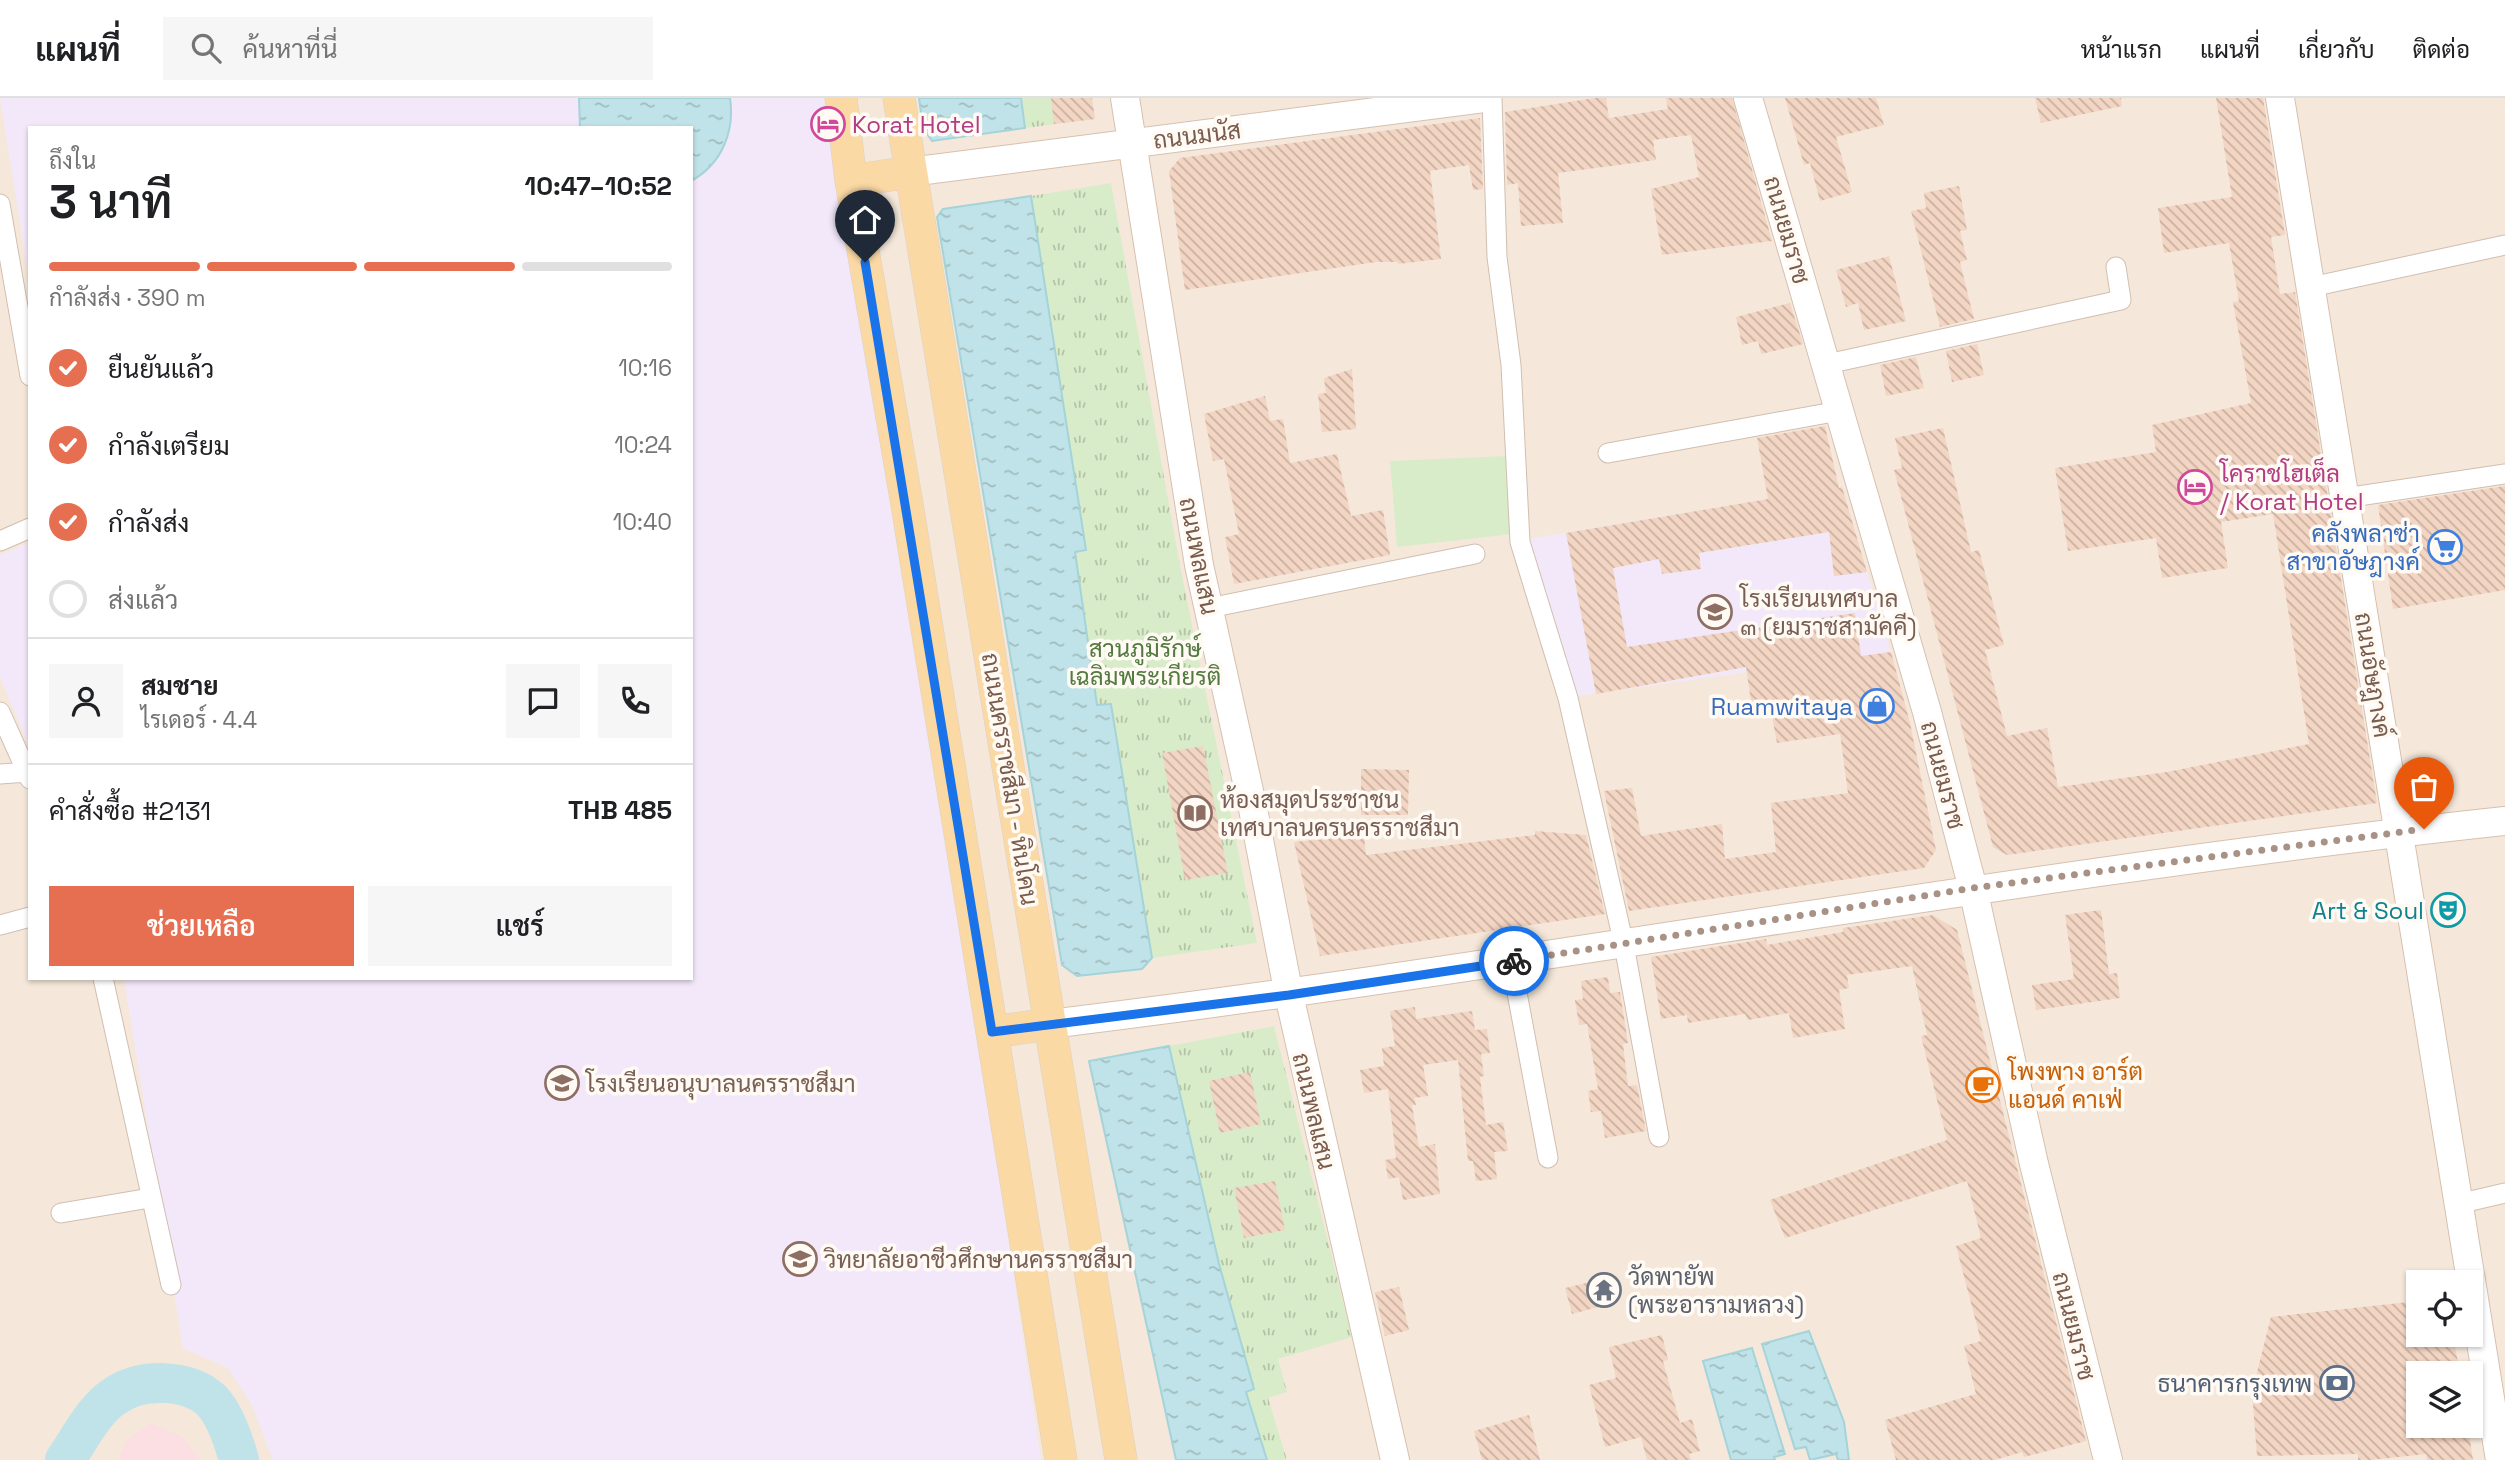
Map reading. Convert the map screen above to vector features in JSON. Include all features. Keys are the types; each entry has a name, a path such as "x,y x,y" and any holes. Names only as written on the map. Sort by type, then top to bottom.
{"main road":[{"path":"841,98 851,181 907,504 1061,1460"},
{"name":"ถนนนครราชสีมา - หินโคน","path":"899,98 1121,1460"},
{"path":"851,181 910,172"},
{"path":"992,1032 1050,1024"}],"street":[{"name":"ถนนพลแสน","path":"1125,98 1209,608 1253,809 1289,995 1395,1460"},
{"name":"ถนนมนัส","path":"910,172 1481,98"},
{"path":"1481,98 1511,365 1520,541 1568,698 1624,945 1659,1137"},
{"name":"ถนนยมราช","path":"1748,98 1927,712 1973,888 2034,1164 2108,1460"},
{"name":"ถนนอัษฎางค์","path":"2280,98 2500,1460"},
{"path":"0,204 28,365"},
{"path":"2311,286 2505,245"},
{"path":"1827,365 2121,300 2116,267"},
{"path":"1608,453 1839,411"},
{"path":"2345,498 2505,474"},
{"path":"0,541 28,529"},
{"path":"1209,608 1475,554"},
{"path":"0,712 28,775 0,774"},
{"path":"1050,1024 1289,995 1624,945 1973,888 2397,832 2505,821"},
{"path":"0,925 28,917"},
{"path":"1511,961 1548,1158"},
{"path":"103,980 171,1285"},
{"path":"2458,1204 2505,1193"},
{"path":"61,1213 150,1198"}],"shaded area":[{"path":"0,98 2505,98 2505,1460 0,1460"},
{"path":"0,98 824,98 1000,1187 1041,1460 273,1460 252,1405 228,1368 183,1348 124,980 693,980 693,126 28,126 28,273"},
{"name":"โรงเรียนเทศบาล ๓ (ยมราชสามัคคี)","path":"1842,487 1891,652 1577,696 1528,539"},
{"path":"28,543 28,744 0,677 0,555"},
{"path":"150,1423 183,1437 200,1460 118,1460 127,1440"}],"green space":[{"path":"1021,98 1092,98 1095,119 1025,128"},
{"name":"สวนภูมิรักษ์ เฉลิมพระเกียรติ","path":"1111,183 1180,566 1257,943 1152,958 1111,704 1097,706 1075,552 1086,550 1031,196"},
{"path":"1507,456 1512,534 1397,547 1390,461"},
{"path":"1274,1026 1352,1337 1278,1359 1287,1392 1268,1398 1287,1460 1267,1460 1246,1392 1254,1389 1219,1264 1169,1046"}],"water":[{"path":"579,98 730,98 730,123 724,146 711,166 693,180 693,126 580,126"},
{"path":"919,98 1021,98 1025,128 932,141 923,128"},
{"path":"1031,196 1086,550 1075,552 1097,705 1111,704 1152,958 1142,969 1077,976 1062,965 937,217 943,209"},
{"path":"1169,1046 1219,1264 1254,1389 1246,1392 1267,1460 1176,1460 1089,1061"},
{"path":"1809,1331 1844,1422 1849,1460 1838,1460 1836,1454 1810,1460 1806,1447 1795,1449 1762,1344"},
{"path":"1752,1348 1785,1454 1774,1457 1775,1460 1731,1460 1703,1361"}],"building":[{"path":"1051,98 1092,98 1095,119 1054,124"},
{"path":"1606,98 1609,118 1668,109 1666,98 1732,98 1772,241 1662,255 1651,189 1699,177 1691,135 1653,140 1656,160 1558,173 1563,223 1521,226 1518,183 1507,185 1505,112"},
{"path":"1785,98 1876,98 1884,125 1836,137 1852,192 1820,201 1810,163 1804,165"},
{"path":"2035,98 2121,98 2122,106 2041,123"},
{"path":"2216,98 2263,98 2285,235 2271,237 2280,294 2295,292 2377,803 2007,855 1993,847 1894,470 1902,468 1895,438 1943,428 1971,552 1979,550 2004,645 1985,650 2007,736 2047,728 2058,787 2167,772 2309,744 2273,514 2221,522 2228,568 2162,578 2156,538 2068,551 2055,468 2156,452 2152,425 2251,403 2233,302 2239,301 2229,243 2164,253 2158,208 2232,197"},
{"path":"1480,118 1483,189 1473,190 1469,165 1430,171 1441,259 1398,264 1376,262 1185,290 1169,171 1180,158"},
{"path":"1959,186 1967,230 1960,231 1967,260 1960,262 1974,319 1940,327 1911,211 1926,208 1924,193"},
{"path":"1889,256 1906,321 1864,330 1858,303 1846,307 1836,270"},
{"path":"1790,303 1803,344 1761,354 1758,341 1742,345 1736,317"},
{"path":"1977,344 1984,375 1952,382 1946,351"},
{"path":"1916,357 1924,388 1886,396 1880,365"},
{"path":"1352,369 1356,429 1322,432 1318,394 1326,393 1324,378"},
{"path":"1265,396 1270,421 1283,419 1290,463 1337,454 1351,516 1383,510 1390,555 1234,584 1225,537 1239,534 1224,459 1213,461 1204,414"},
{"path":"1825,426 1839,488 1842,487 1867,572 1834,576 1829,532 1699,553 1701,569 1662,574 1659,559 1613,568 1627,647 1855,613 1861,656 1891,652 1910,723 1936,850 1924,868 1629,911 1604,791 1632,788 1641,836 1722,824 1725,859 1776,852 1771,803 1848,793 1840,734 1777,743 1770,706 1752,708 1746,667 1596,694 1566,533 1768,499 1757,438"},
{"name":"คลังพลาซ่า สาขาอัษฎางค์","path":"2505,486 2505,590 2393,609 2378,505"},
{"name":"ห้องสมุดประชาชน เทศบาลนครนครราชสีมา","path":"1203,746 1228,873 1185,880 1162,753"},
{"path":"1361,769 1409,770 1408,815 1361,815"},
{"path":"1535,831 1586,835 1605,914 1320,956 1294,842 1364,835 1366,855 1535,835"},
{"path":"2101,910 2109,974 2117,973 2120,998 2036,1010 2032,985 2074,979 2065,915"},
{"path":"1933,915 1957,930 2086,1441 2024,1457 2022,1452 1995,1460 1896,1460 1885,1420 1976,1394 1964,1346 1981,1341 1956,1246 1981,1238 1967,1181 1785,1238 1770,1200 1947,1140 1921,1036 1927,1035 1912,966 1847,975 1849,988 1839,990 1845,1029 1793,1038 1789,1013 1748,1020 1745,1014 1688,1023 1687,1015 1661,1019 1651,957 1766,939 1767,945 1843,932 1843,928"},
{"path":"1608,977 1610,993 1620,992 1628,1043 1623,1044 1628,1086 1637,1085 1646,1131 1605,1138 1601,1111 1591,1112 1588,1091 1598,1089 1587,1024 1579,1025 1575,1000 1583,999 1581,981"},
{"path":"1415,1007 1416,1019 1472,1011 1475,1030 1487,1029 1490,1053 1481,1054 1484,1076 1480,1077 1486,1125 1503,1122 1508,1151 1494,1152 1497,1179 1476,1181 1473,1161 1468,1161 1458,1060 1423,1065 1428,1096 1414,1098 1416,1105 1412,1105 1419,1147 1435,1144 1440,1194 1403,1200 1399,1177 1388,1179 1385,1160 1396,1158 1388,1089 1364,1093 1360,1070 1384,1066 1382,1048 1395,1046 1390,1011"},
{"path":"1250,1072 1261,1124 1220,1133 1209,1081"},
{"path":"1275,1181 1285,1230 1244,1238 1234,1188"},
{"path":"1607,1278 1613,1303 1572,1314 1565,1288"},
{"path":"1399,1287 1409,1330 1385,1336 1375,1292"},
{"name":"ธนาคารกรุงเทพ","path":"2406,1302 2406,1347 2455,1347 2458,1361 2406,1361 2406,1438 2470,1438 2473,1460 2427,1460 2426,1454 2371,1460 2358,1460 2358,1454 2257,1456 2252,1392 2271,1317"},
{"path":"1662,1335 1668,1360 1663,1361 1680,1423 1692,1419 1700,1451 1689,1454 1691,1460 1647,1460 1641,1437 1605,1447 1589,1385 1616,1378 1609,1347"},
{"path":"1529,1415 1540,1460 1482,1460 1474,1431"}],"waterway":[{"path":"65,1460 107,1402 126,1390 164,1383 190,1388 212,1401 225,1421 239,1460"}],"way so far":[{"path":"1514,961 1973,888 2424,829"}],"place":[{"name":"Korat Hotel","path":"828,124"},
{"name":"โคราชโฮเต็ล / Korat Hotel","path":"2195,487"},
{"name":"คลังพลาซ่า สาขาอัษฎางค์","path":"2445,547"},
{"name":"โรงเรียนเทศบาล ๓ (ยมราชสามัคคี)","path":"1715,612"},
{"name":"Ruamwitaya","path":"1877,706"},
{"name":"ห้องสมุดประชาชน เทศบาลนครนครราชสีมา","path":"1195,813"},
{"name":"Art & Soul","path":"2448,910"},
{"name":"โรงเรียนอนุบาลนครราชสีมา","path":"562,1083"},
{"name":"โพงพาง อาร์ต แอนด์ คาเฟ่","path":"1983,1085"},
{"name":"วิทยาลัยอาชีวศึกษานครราชสีมา","path":"800,1259"},
{"name":"วัดพายัพ (พระอารามหลวง)","path":"1604,1290"},
{"name":"ธนาคารกรุงเทพ","path":"2337,1383"}],"route":[{"path":"865,262 992,1032 1289,995 1514,961"}]}
